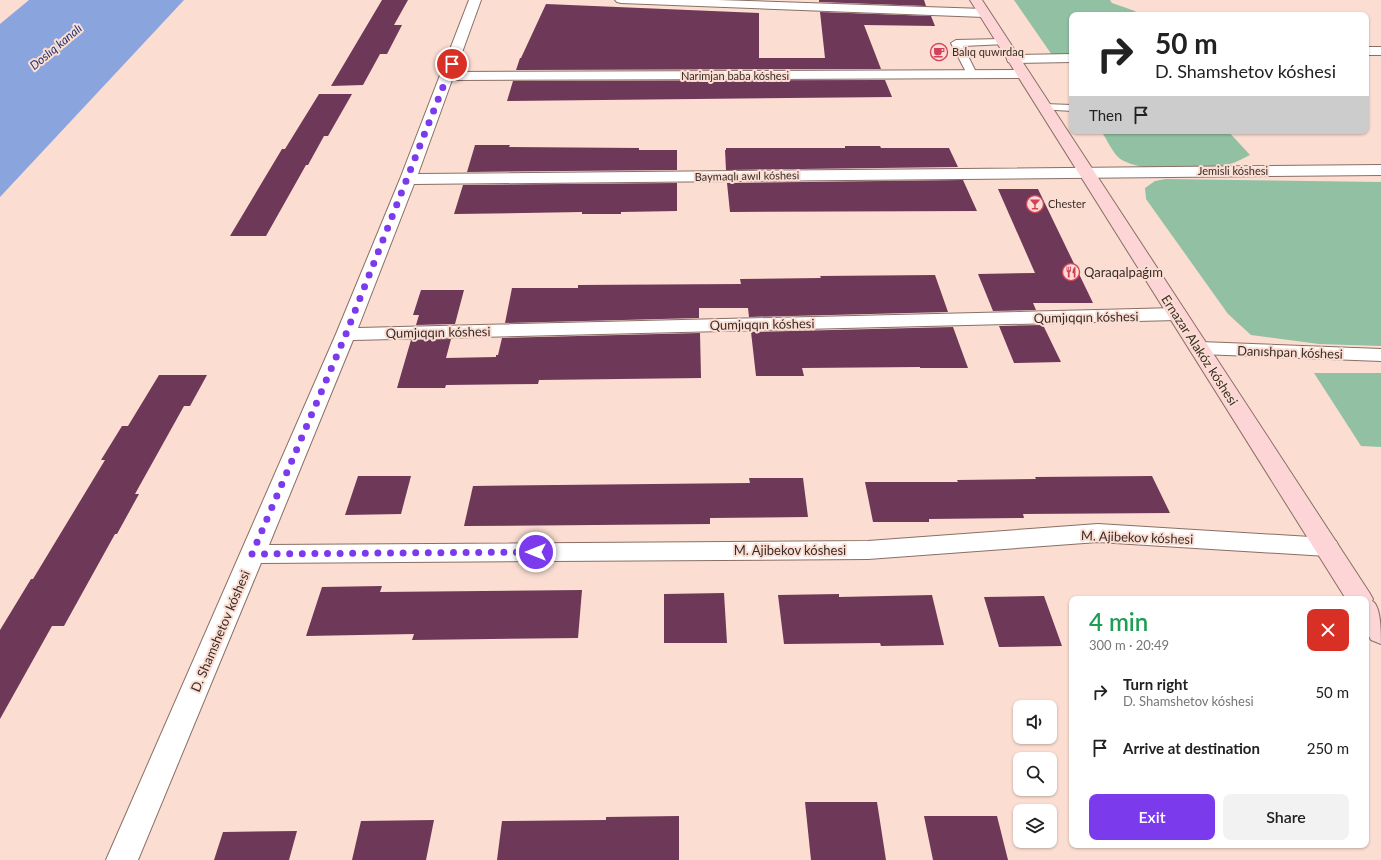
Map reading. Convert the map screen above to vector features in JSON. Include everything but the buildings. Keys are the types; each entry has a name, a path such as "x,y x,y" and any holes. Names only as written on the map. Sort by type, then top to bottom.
{"main road":[{"name":"Ernazar Alakóz kóshesi","path":"980,6 1358,596"},
{"path":"1369,614 1381,633"}],"street":[{"name":"D. Shamshetov kóshesi","path":"122,860 346,334 408,179 475,0"},
{"path":"621,0 980,6"},
{"path":"1369,52 1381,51"},
{"path":"1013,59 1069,58"},
{"name":"Narimjan baba kóshesi","path":"447,76 1023,74"},
{"name":"Jemisli kóshesi","path":"1085,172 1381,170"},
{"name":"Baymaqlı awıl kóshesi","path":"408,179 1085,172"},
{"name":"Qumjıqqın kóshesi","path":"346,334 1177,314"},
{"name":"Danıshpan kóshesi","path":"1200,348 1381,355"},
{"name":"M. Ajibekov kóshesi","path":"252,554 868,550 1098,533 1327,547"}],"lane":[{"path":"972,74 956,43 1002,42"},
{"path":"1044,107 1069,108"}],"green space":[{"path":"1014,0 1110,0 1112,3 1136,12 1069,12 1069,56 1052,55"},
{"path":"1103,134 1231,134 1250,155 1230,164 1205,168 1172,170 1155,169 1127,162 1118,157"},
{"path":"1166,179 1381,182 1381,346 1319,344 1251,335 1228,314 1146,199 1145,188 1155,181"},
{"path":"1314,373 1381,373 1381,447 1361,446"}],"water":[{"name":"Doslıq kanalı","path":"29,0 184,0 0,197 0,24"}],"place":[{"name":"Balıq quwırdaq","path":"939,52"},
{"name":"Chester","path":"1035,204"},
{"name":"Qaraqalpaǵım","path":"1071,272"}],"route":[{"path":"452,64 346,334 252,554 536,552"}]}
